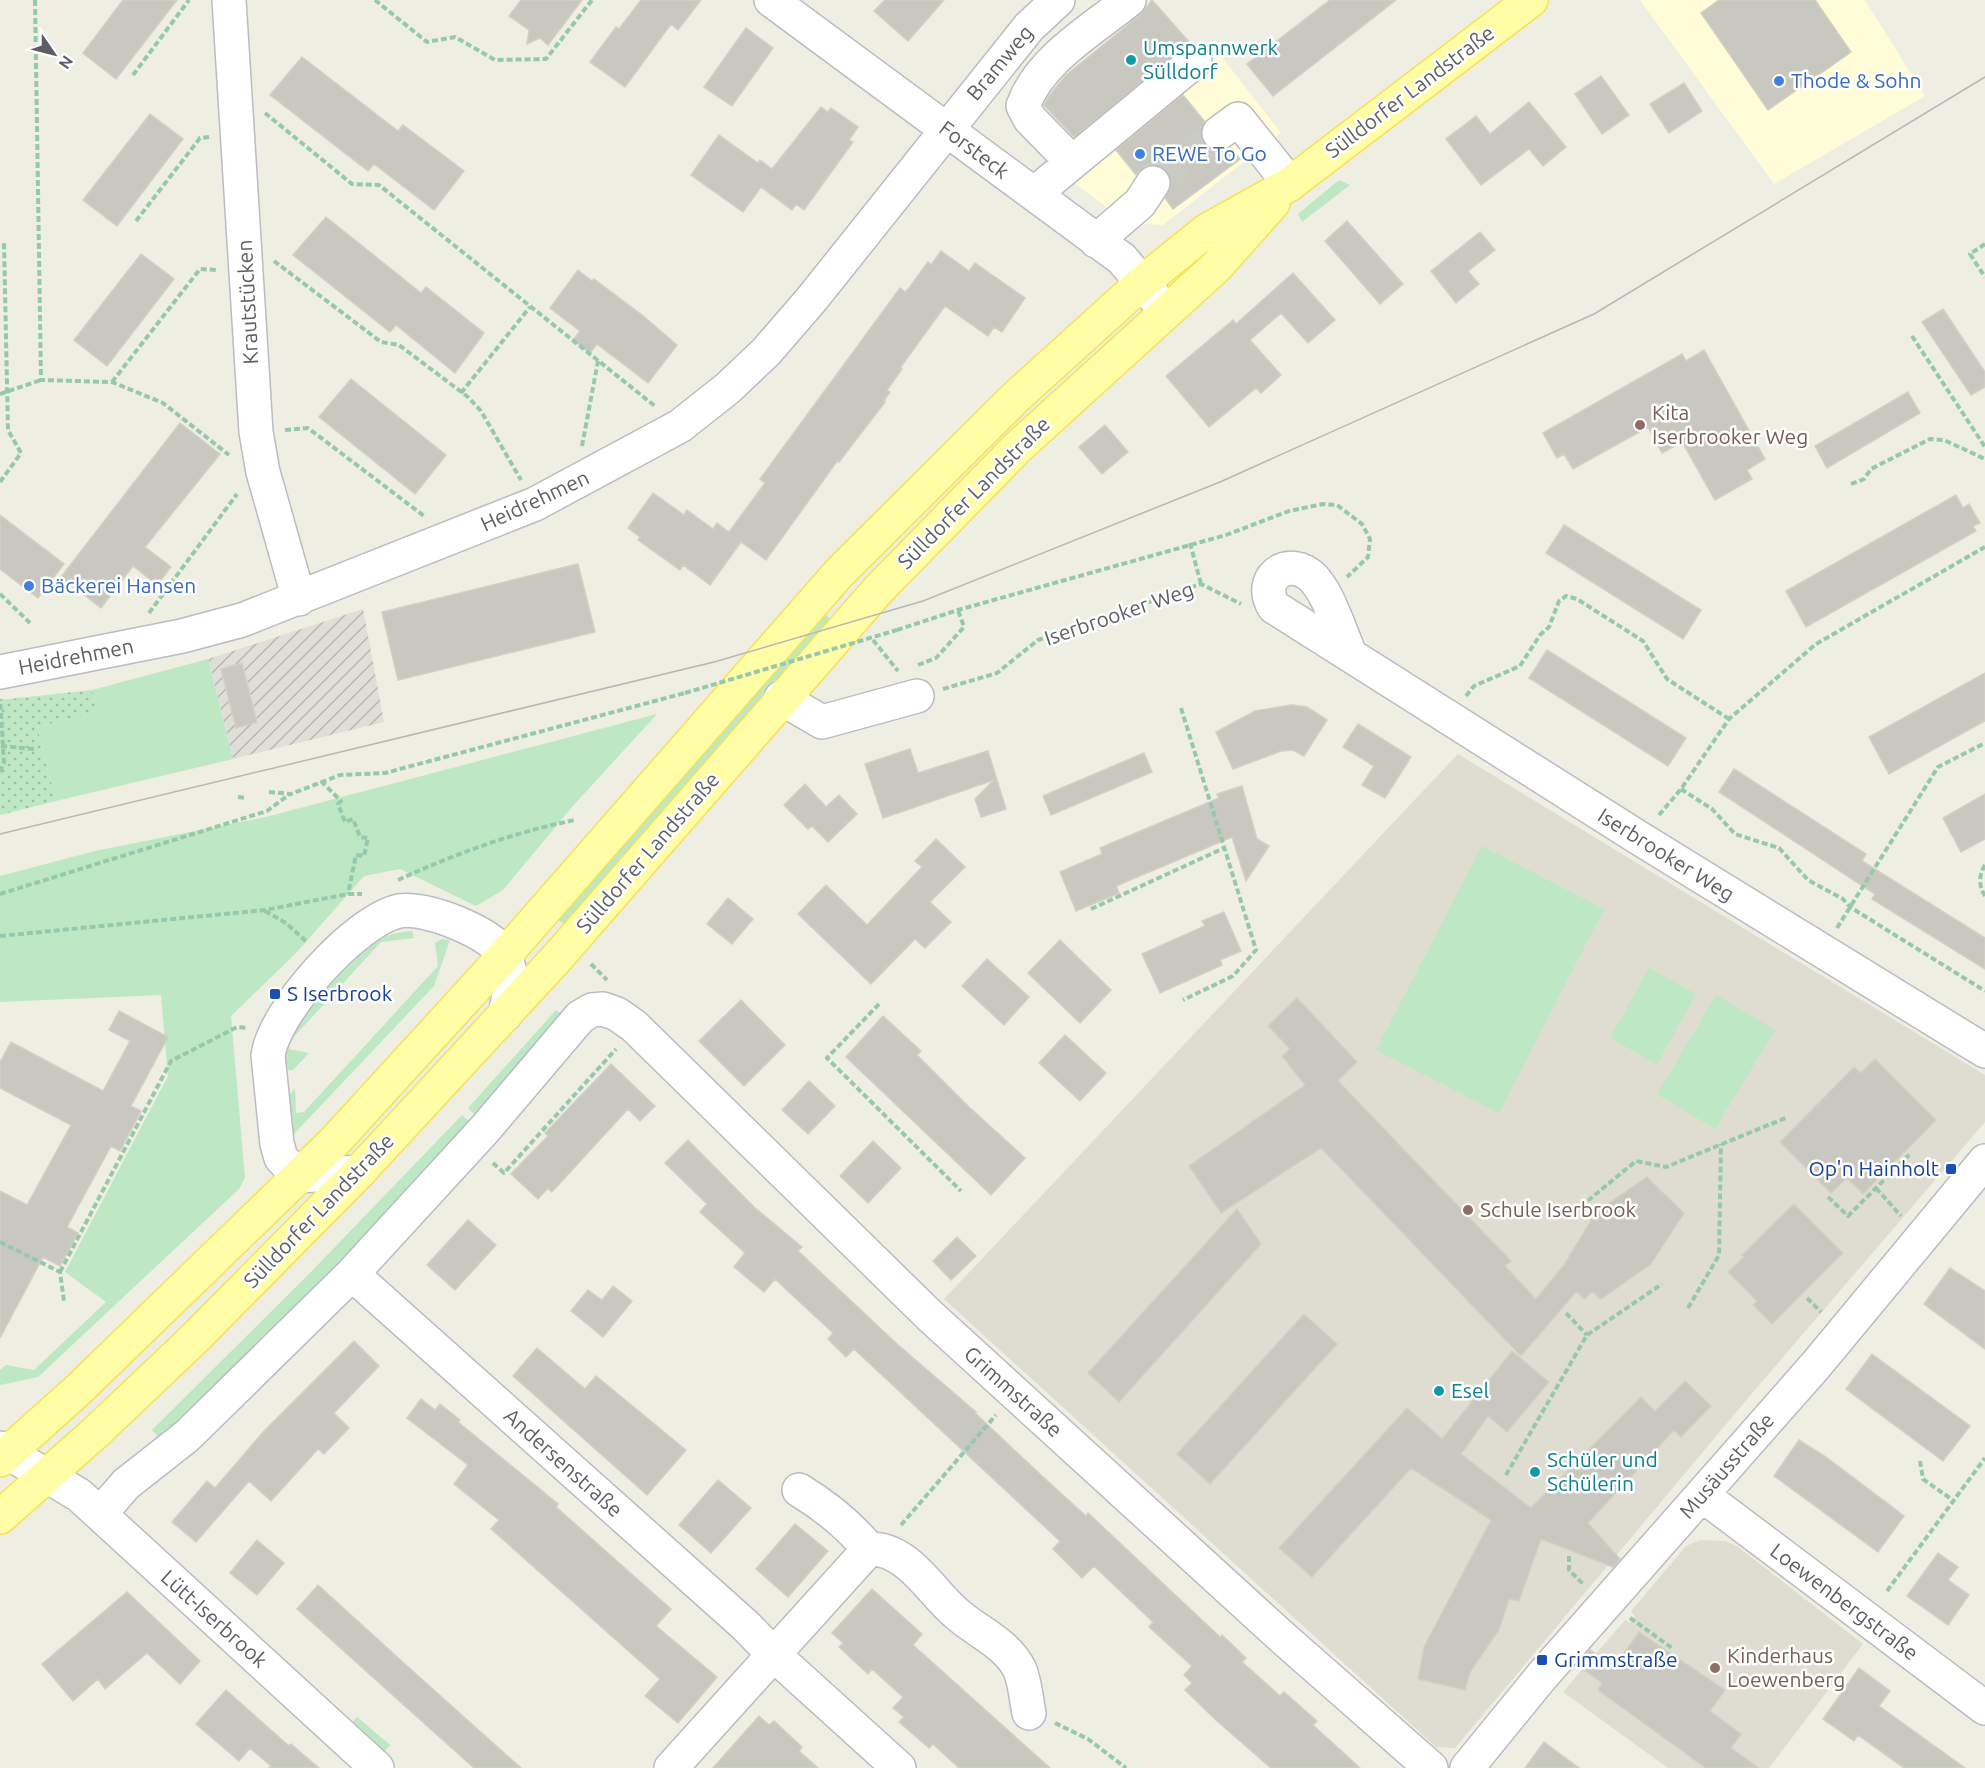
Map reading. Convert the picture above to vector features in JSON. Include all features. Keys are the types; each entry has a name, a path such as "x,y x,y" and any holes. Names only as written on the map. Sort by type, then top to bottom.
{"main road":[{"name":"Sülldorfer Landstraße","path":"3,1454 78,1390 299,1176 403,1068 505,955 839,573 1017,396 1143,282 1206,231 1290,184 1531,0"},
{"name":"Sülldorfer Landstraße","path":"0,1517 195,1338 359,1172 505,1015 878,590 1017,448 1216,267 1290,184"}],"street":[{"name":"Krautstücken","path":"229,0 258,473 299,599"},
{"name":"Forsteck","path":"771,0 1122,259 1166,311"},
{"name":"Bramweg","path":"946,129 1029,27 1058,0"},
{"path":"1072,162 1030,119 1023,106 1028,93 1043,73 1075,43 1129,0"},
{"path":"1034,195 1195,61"},
{"name":"Heidrehmen","path":"0,672 183,636 242,620 535,504 680,426 728,388 766,352 811,300 946,129"},
{"path":"1233,138 1290,184"},
{"path":"1096,240 1153,194"},
{"name":"Iserbrooker Weg","path":"1350,654 1322,588 1300,569 1288,568 1277,573 1268,584 1267,597 1274,607 1448,719 1985,1051"},
{"path":"781,698 822,722 917,681"},
{"path":"359,1172 299,1176 281,1158 277,1144 268,1055 270,1042 285,1012 308,984 361,931 381,917 401,910 424,911 444,917 479,934 505,955 511,986 505,1015"},
{"name":"Grimmstraße","path":"352,1274 485,1129 570,1028 592,1011 603,1009 617,1014 634,1026 929,1315 1283,1638 1431,1768"},
{"name":"Musäusstraße","path":"1467,1768 1542,1676 1816,1365 1985,1161"},
{"path":"100,1514 126,1484 187,1436 352,1274"},
{"name":"Andersenstraße","path":"352,1274 746,1626 773,1654 899,1768"},
{"name":"Lütt-Iserbrook","path":"3,1454 48,1475 79,1495 377,1768"},
{"path":"799,1490 825,1505 875,1549 921,1575 955,1612 1009,1654 1020,1670 1029,1713"},
{"name":"Loewenbergstraße","path":"1702,1495 1985,1708"},
{"path":"671,1768 773,1654 875,1549"}],"path":[{"path":"35,0 41,380"},
{"path":"133,75 189,0"},
{"path":"375,0 427,42 455,37 495,60 546,58 592,0"},
{"path":"136,221 200,138 237,120 256,106 352,184 379,185 680,426"},
{"path":"0,482 21,453 8,430 4,243"},
{"path":"1985,244 1970,254 1985,277"},
{"path":"112,381 200,269 246,262 266,255 381,342 399,345 481,411 535,504"},
{"path":"461,393 530,307"},
{"path":"1912,336 1985,447"},
{"path":"575,484 598,361"},
{"path":"0,394 7,394 41,380 112,381 163,403 258,473 143,620"},
{"path":"256,432 308,428 453,538"},
{"path":"1851,483 1864,479 1871,469 1930,440 1944,440 1985,459"},
{"path":"0,894 267,811 291,794 340,775 385,773 685,693 958,610 1190,543 1226,535 1289,511 1323,504 1337,505 1362,524 1370,539 1368,557 1351,575 1322,588"},
{"path":"1190,543 1201,585"},
{"path":"1639,838 1681,789 1729,719 1816,644 1985,547"},
{"name":"Iserbrooker Weg","path":"917,681 997,673 1038,640 1201,585 1245,607"},
{"path":"0,594 30,623"},
{"path":"1448,719 1474,686 1520,666 1540,635 1549,627 1559,601 1566,596 1577,599 1643,641 1667,680 1729,719"},
{"path":"870,636 917,681 964,627 958,610"},
{"path":"0,694 1,746 4,762 0,772"},
{"path":"1181,708 1256,950 1233,976 1183,1000"},
{"path":"1822,951 1938,767 1985,742"},
{"path":"1,746 34,749"},
{"path":"321,781 341,801 338,804 345,822 353,819 360,837 368,838 364,856 356,855 348,894"},
{"path":"1681,789 1712,809 1735,834 1779,848 1808,880 1843,899 1850,907 1985,991"},
{"path":"269,792 291,794"},
{"path":"238,797 246,798"},
{"path":"396,880 457,854 538,827 575,820"},
{"path":"1091,909 1224,848"},
{"path":"1985,864 1980,873 1980,884 1985,896"},
{"path":"0,936 265,910 348,894 368,894"},
{"path":"265,910 286,923 309,943"},
{"path":"879,1004 827,1058 961,1191"},
{"path":"64,1301 60,1272 171,1062 237,1027 247,1028"},
{"path":"489,1159 504,1173 619,1045"},
{"path":"1567,1218 1636,1161 1666,1167 1788,1117"},
{"path":"1688,1308 1719,1255 1721,1144"},
{"path":"1828,1197 1848,1216 1910,1154"},
{"path":"1876,1188 1891,1205"},
{"path":"0,1242 60,1272"},
{"path":"1506,1475 1587,1335 1662,1284"},
{"path":"1807,1298 1826,1317"},
{"path":"1566,1312 1587,1335"},
{"path":"875,1549 998,1413"},
{"path":"1887,1591 1985,1458"},
{"path":"1920,1461 1923,1479 1954,1501"},
{"path":"1569,1556 1569,1570 1592,1592"},
{"path":"1622,1612 1672,1648"},
{"path":"1029,1713 1088,1739 1126,1768"}],"shaded area":[{"path":"1640,0 1865,0 1925,96 1774,184"},
{"path":"1219,53 1281,133 1163,225 1128,223 1066,177"},
{"path":"363,609 384,722 233,759 208,659"},
{"name":"Schule Iserbrook","path":"1458,754 1985,1075 1985,1122 1754,1391 1455,1748 1436,1747 944,1299"},
{"name":"Kinderhaus Loewenberg","path":"1700,1540 1726,1541 1738,1547 1863,1644 1769,1768 1668,1768 1563,1692 1625,1620 1630,1623 1635,1616 1631,1611 1686,1546"}],"green space":[{"path":"1339,180 1350,185 1302,222 1298,214"},
{"path":"824,614 831,619 566,925 556,919"},
{"path":"208,659 233,759 56,801 37,727 96,712 92,690"},
{"path":"92,690 97,712 37,727 56,801 0,815 0,700"},
{"path":"657,714 572,807 503,890 476,906 400,869 364,876 297,952 231,1016 245,1178 239,1189 38,1377 0,1385 0,1370 6,1365 34,1370 106,1302 65,1272 168,1076 161,995 0,1002 0,876 95,851 266,817"},
{"path":"1482,846 1604,909 1499,1113 1376,1050"},
{"path":"412,931 414,938 381,942 291,1040 288,1049 309,1053 293,1070 288,1070 285,1050 291,1036 300,1021 328,987 374,944 385,937"},
{"path":"442,939 450,940 434,986 292,1136 286,1098 295,1089 296,1113 304,1112 438,966 435,943"},
{"path":"1649,968 1696,994 1657,1064 1610,1038"},
{"path":"1716,995 1775,1030 1715,1129 1657,1094"},
{"path":"556,1010 562,1014 475,1115 468,1108"},
{"path":"462,1115 469,1121 395,1203 280,1323 161,1440 152,1430 309,1274"},
{"path":"357,1717 390,1745 381,1756 348,1727"}],"building":[{"path":"123,0 177,0 116,79 83,53"},
{"path":"521,0 582,0 548,45 540,38 527,44 529,30 509,16"},
{"path":"641,0 701,0 678,30 671,24 625,87 590,62 616,27 619,29"},
{"path":"885,0 944,0 908,41 874,11"},
{"name":"Umspannwerk Sülldorf","path":"1152,0 1190,43 1074,137 1044,105 1047,99 1065,76 1140,15"},
{"path":"1330,0 1396,0 1273,96 1247,64"},
{"name":"Thode & Sohn","path":"1719,0 1815,0 1851,52 1768,110 1701,13"},
{"path":"746,28 773,48 732,106 704,87"},
{"path":"302,57 398,131 403,125 464,171 434,210 374,164 368,171 270,95"},
{"path":"1601,76 1629,115 1602,134 1575,94"},
{"path":"1684,83 1702,111 1669,133 1650,104"},
{"path":"1183,95 1205,122 1200,135 1204,145 1211,150 1221,152 1231,148 1240,159 1173,209 1165,198 1172,183 1170,175 1164,168 1155,164 1145,166 1136,175 1116,150"},
{"path":"1529,102 1566,147 1543,166 1529,149 1481,185 1446,139 1476,116 1490,134"},
{"path":"821,107 828,112 831,108 858,127 849,140 853,142 804,210 796,204 792,210 761,187 743,212 691,175 719,135 758,163 760,160 772,169"},
{"path":"150,114 183,139 117,226 83,200"},
{"path":"326,217 421,293 426,287 484,333 455,373 396,325 390,332 293,255"},
{"path":"1347,221 1403,284 1380,304 1325,241"},
{"path":"1480,232 1495,250 1468,271 1479,284 1456,303 1431,271"},
{"path":"941,251 969,271 975,263 1025,298 1002,332 994,327 988,336 945,306 900,368 902,369 887,390 890,392 885,402 839,462 838,460 766,560 741,542 710,585 683,565 680,570 638,540 640,537 628,528 653,493 684,515 687,510 713,529 717,523 729,532 765,483 760,479 900,288 905,292 928,262 931,265"},
{"path":"141,254 174,279 107,366 74,340"},
{"path":"578,270 592,281 594,279 642,315 677,345 648,383 597,344 590,353 573,340 580,331 550,308"},
{"path":"1293,273 1335,320 1308,343 1281,313 1250,340 1281,375 1261,393 1256,388 1209,427 1166,376 1233,320 1236,324"},
{"path":"1943,309 1985,372 1985,387 1971,395 1922,322"},
{"name":"Kita Iserbrooker Weg","path":"1704,350 1765,459 1747,470 1752,479 1715,500 1682,442 1662,453 1648,427 1573,469 1564,454 1557,458 1543,433 1682,354 1686,361"},
{"path":"351,379 446,455 415,494 319,417"},
{"path":"1908,392 1920,413 1827,468 1815,446"},
{"path":"180,423 220,454 145,547 171,567 157,585 133,566 101,608 61,577"},
{"path":"1105,425 1128,452 1102,474 1079,447"},
{"path":"1956,495 1963,508 1969,504 1980,523 1973,526 1976,531 1806,627 1786,591"},
{"path":"0,515 64,564 38,598 0,569"},
{"path":"1564,525 1701,610 1683,639 1546,553"},
{"path":"578,564 595,632 398,680 382,612"},
{"path":"1547,650 1686,738 1668,766 1529,678"},
{"path":"242,663 257,722 236,728 221,669"},
{"path":"1985,673 1985,721 1889,774 1869,737"},
{"path":"1291,705 1307,707 1327,720 1304,756 1293,750 1281,751 1233,769 1216,732 1255,711"},
{"path":"1358,724 1411,757 1385,798 1362,785 1374,766 1343,747"},
{"path":"910,749 918,773 988,751 1006,809 981,817 975,799 994,780 883,818 865,764"},
{"path":"1144,753 1152,772 1051,815 1043,796"},
{"path":"1734,769 1866,854 1862,861 1985,938 1985,969 1872,899 1875,894 1719,792"},
{"path":"805,784 826,807 839,795 857,814 828,842 812,826 808,829 784,805"},
{"path":"1242,786 1257,839 1269,846 1246,881 1232,837 1116,886 1119,893 1076,911 1060,872 1102,854 1100,848 1219,798 1217,794"},
{"path":"1985,794 1985,839 1961,852 1943,818"},
{"path":"936,839 965,867 930,902 951,922 925,948 915,939 871,984 798,914 826,885 867,925 922,867 915,861"},
{"path":"728,898 753,919 732,944 707,924"},
{"path":"1224,912 1241,951 1220,960 1222,965 1160,993 1142,954 1205,926 1202,921"},
{"path":"1060,940 1111,990 1080,1023 1028,973"},
{"path":"987,959 1029,997 1004,1025 962,986"},
{"path":"1297,998 1357,1062 1338,1081 1511,1261 1505,1266 1536,1299 1564,1265 1596,1212 1647,1177 1684,1213 1651,1264 1601,1299 1592,1292 1585,1299 1576,1292 1521,1356 1321,1148 1221,1213 1189,1166 1305,1085 1282,1056 1290,1049 1268,1026"},
{"path":"741,1000 785,1045 744,1086 699,1041"},
{"path":"119,1011 168,1037 131,1106 141,1111 120,1151 111,1146 67,1227 78,1233 60,1266 43,1257 0,1338 0,1191 27,1205 71,1125 0,1088 0,1062 11,1042 103,1091 130,1041 109,1030"},
{"path":"883,1016 921,1051 917,1055 969,1107 1025,1158 991,1195 846,1057"},
{"path":"1065,1035 1106,1073 1080,1101 1039,1063"},
{"path":"1875,1059 1936,1120 1863,1194 1847,1178 1831,1193 1780,1142 1854,1067 1861,1073"},
{"path":"611,1064 655,1106 640,1121 628,1109 552,1192 548,1188 538,1199 511,1174 548,1136 545,1133"},
{"path":"809,1081 835,1106 808,1134 782,1110"},
{"path":"688,1140 755,1208 802,1247 798,1251 897,1344 976,1412 1086,1516 1088,1513 1220,1637 1222,1635 1246,1658 1242,1662 1280,1696 1284,1692 1317,1721 1313,1725 1360,1768 1271,1768 1217,1721 1185,1690 1192,1683 1184,1675 1192,1666 1149,1627 1153,1622 1094,1566 1082,1578 1053,1549 1060,1541 854,1349 846,1357 828,1339 833,1333 775,1279 764,1292 734,1267 745,1253 700,1212 707,1204 665,1163"},
{"path":"873,1141 901,1168 868,1203 840,1176"},
{"path":"1794,1204 1843,1253 1772,1324 1753,1305 1757,1301 1728,1272"},
{"path":"1237,1209 1261,1244 1119,1402 1088,1373"},
{"path":"468,1220 496,1245 455,1290 427,1265"},
{"path":"957,1237 976,1256 951,1280 933,1261"},
{"path":"1950,1268 1985,1291 1985,1349 1924,1304"},
{"path":"613,1286 632,1301 603,1337 571,1311 588,1290 602,1300"},
{"path":"1304,1314 1337,1344 1210,1484 1177,1454"},
{"path":"354,1341 379,1366 334,1413 349,1428 324,1454 318,1449 271,1501 249,1481 196,1542 172,1522 207,1481 215,1488 265,1430"},
{"path":"537,1348 585,1389 596,1376 686,1450 647,1495 513,1376"},
{"path":"1512,1351 1549,1382 1507,1432 1488,1416 1461,1454 1531,1508 1641,1397 1655,1411 1685,1381 1711,1406 1681,1437 1674,1430 1588,1523 1620,1559 1613,1567 1541,1539 1519,1601 1509,1599 1499,1630 1470,1672 1465,1690 1418,1679 1424,1647 1491,1520 1411,1468 1312,1577 1279,1548 1407,1408 1442,1439"},
{"path":"1872,1354 1970,1426 1943,1461 1846,1389"},
{"path":"421,1399 435,1410 440,1404 460,1420 458,1422 558,1504 556,1507 671,1609 656,1626 717,1677 678,1723 645,1696 660,1679 491,1529 499,1520 454,1484 468,1465 407,1418"},
{"path":"1799,1440 1826,1457 1904,1516 1878,1552 1774,1476"},
{"path":"718,1480 751,1508 711,1553 679,1525"},
{"path":"795,1524 828,1551 788,1597 756,1569"},
{"path":"257,1540 284,1563 257,1595 230,1573"},
{"path":"1938,1553 1958,1567 1948,1580 1969,1595 1948,1625 1907,1596"},
{"path":"318,1585 521,1768 474,1768 297,1609"},
{"path":"872,1589 922,1634 913,1645 1050,1768 959,1768 933,1744 929,1748 899,1722 904,1717 893,1708 903,1697 872,1669 868,1674 839,1647 843,1643 832,1633"},
{"path":"127,1592 200,1661 180,1684 147,1653 105,1689 98,1679 73,1701 42,1664"},
{"path":"1639,1632 1725,1690 1710,1711 1741,1734 1731,1748 1759,1768 1706,1768 1598,1690 1602,1683 1577,1665 1590,1650 1614,1667"},
{"path":"1859,1668 1890,1691 1879,1706 1965,1768 1904,1768 1858,1735 1854,1741 1823,1719"},
{"path":"226,1690 289,1746 291,1744 319,1768 269,1768 271,1766 250,1748 239,1761 196,1724"},
{"path":"759,1716 769,1725 774,1721 802,1747 799,1751 818,1768 713,1768"},
{"path":"1544,1742 1579,1768 1525,1768"}],"tunnel":[{"path":"1153,183 1219,133"}],"tram line":[{"path":"0,834 714,662 923,601 1220,482 1594,314 1985,77"}],"place":[{"name":"Umspannwerk Sülldorf","path":"1131,60"},
{"name":"Thode & Sohn","path":"1779,81"},
{"name":"REWE To Go","path":"1140,154"},
{"name":"Kita Iserbrooker Weg","path":"1640,425"},
{"name":"Bäckerei Hansen","path":"29,586"},
{"name":"S Iserbrook","path":"275,994"},
{"name":"Op'n Hainholt","path":"1951,1169"},
{"name":"Schule Iserbrook","path":"1468,1210"},
{"name":"Esel","path":"1439,1391"},
{"name":"Schüler und Schülerin","path":"1535,1472"},
{"name":"Grimmstraße","path":"1542,1660"},
{"name":"Kinderhaus Loewenberg","path":"1715,1668"}]}
